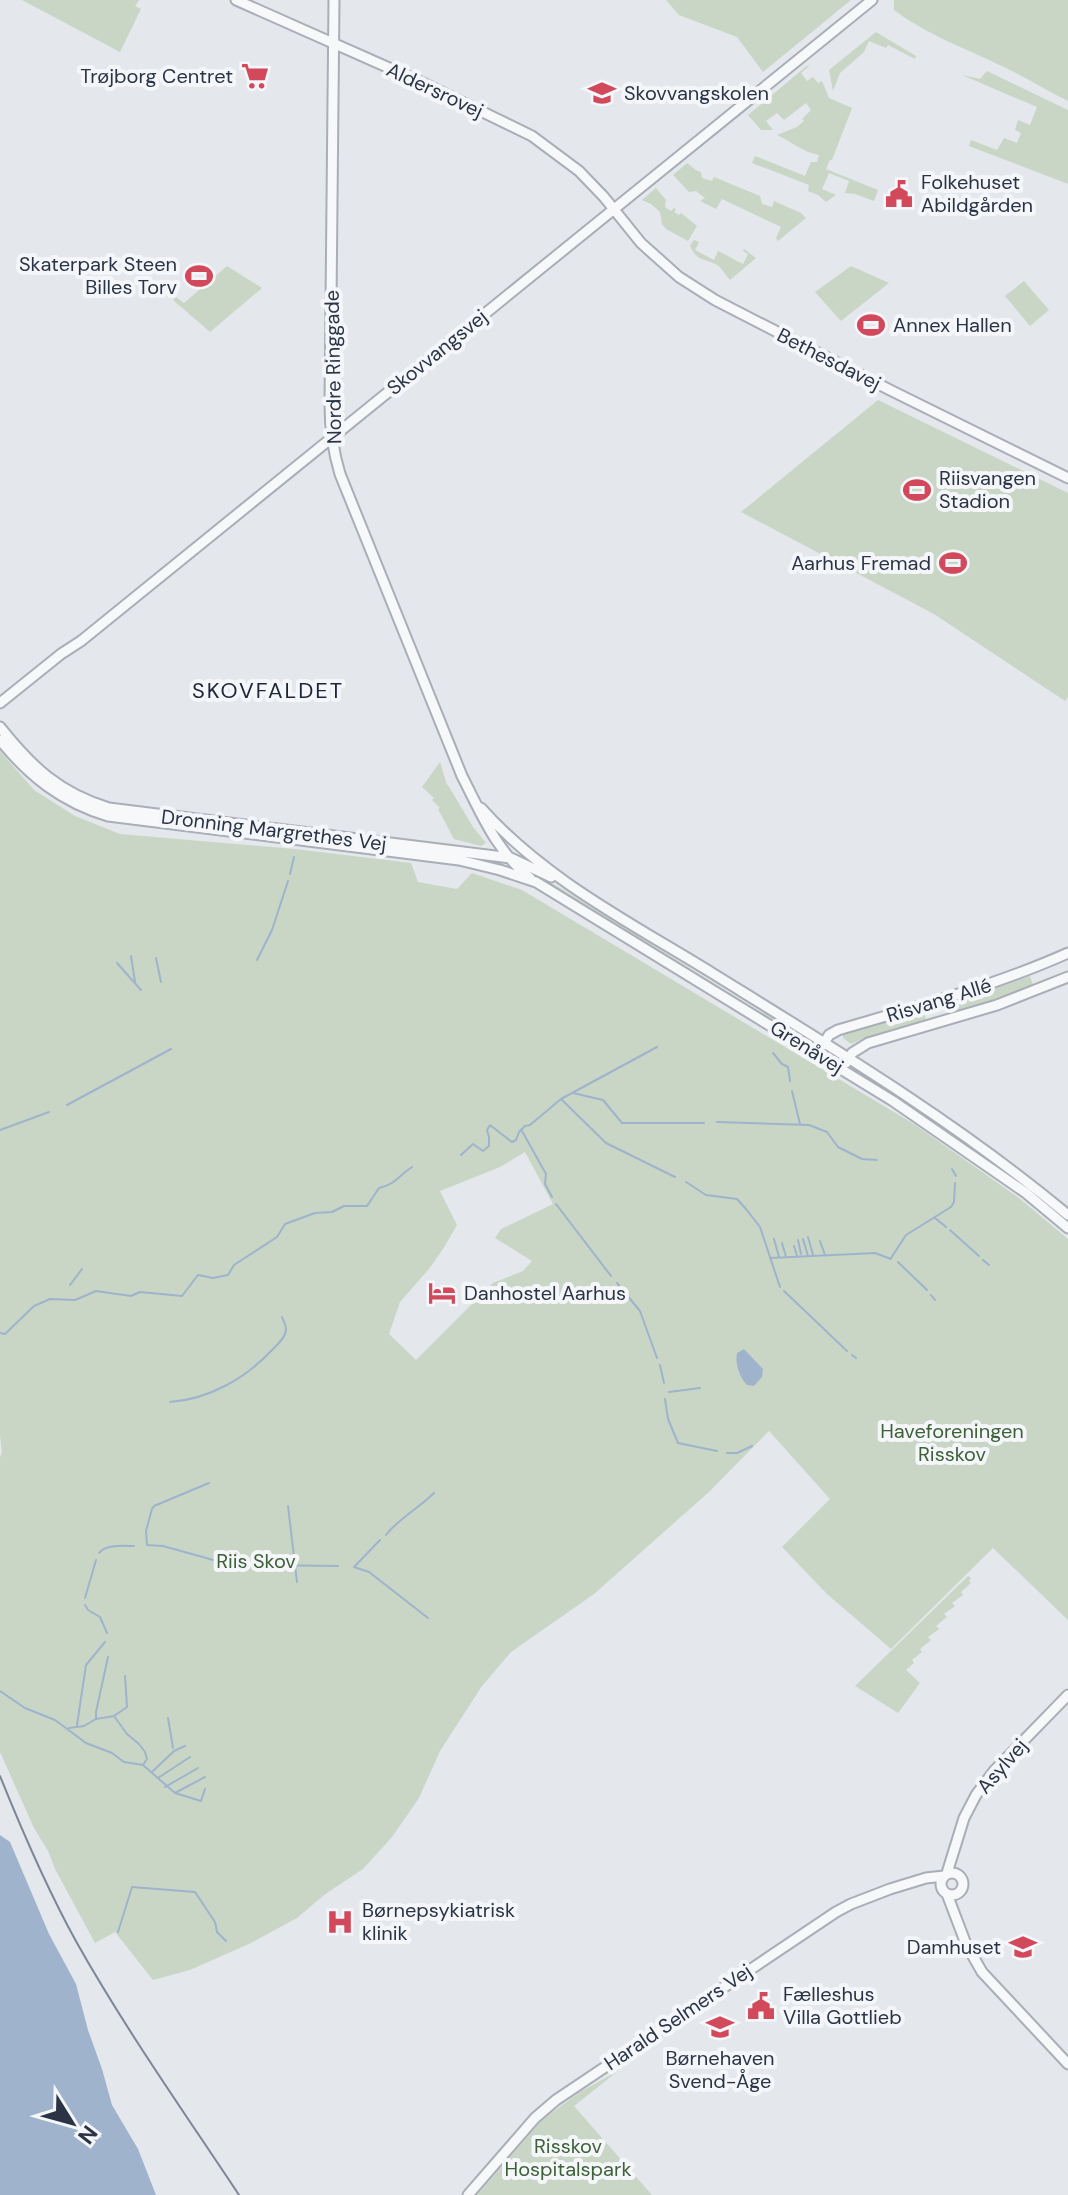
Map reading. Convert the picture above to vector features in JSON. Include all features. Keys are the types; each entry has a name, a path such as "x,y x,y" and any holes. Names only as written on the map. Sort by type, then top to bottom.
{"street":[{"name":"Aldersrovej","path":"236,0 532,136 579,171 613,209"},
{"name":"Nordre Ringgade","path":"334,0 330,404 332,438 340,474 462,776 484,823 511,858 536,882"},
{"name":"Skovvangsvej","path":"0,703 81,641 872,0"},
{"name":"Bethesdavej","path":"613,209 650,252 679,277 715,300 1068,478"},
{"name":"Dronning Margrethes Vej","path":"0,727 34,767 54,783 109,808 511,858 572,887"},
{"name":"Dronning Margrethes Vej","path":"0,740 28,773 50,790 77,805 108,816 459,860 536,882"},
{"name":"Nordre Ringgade","path":"476,802 511,840 572,887"},
{"path":"494,858 501,851 500,845"},
{"name":"Grenåvej","path":"536,882 893,1101 1026,1193 1068,1228"},
{"name":"Grenåvej","path":"572,887 848,1058 996,1159 1068,1215"},
{"name":"Risvang Allé","path":"817,1054 829,1035 838,1030 978,989 1068,953"},
{"name":"Risvang Allé","path":"848,1058 868,1043 997,1005 1068,977"},
{"path":"842,1069 848,1058"},
{"name":"Asylvej","path":"955,1849 958,1874 964,1885 949,1891 945,1874 964,1818 976,1795 994,1771 1068,1695"},
{"name":"Harald Selmers Vej","path":"468,2195 535,2118 556,2100 836,1912 926,1878 953,1872 958,1874"},
{"name":"Harald Selmers Vej","path":"918,1882 949,1891"},
{"path":"949,1891 966,1944 982,1972 1068,2064"}],"green space":[{"path":"22,0 139,0 135,6 141,9 120,52"},
{"path":"666,0 851,0 763,72 737,37 679,15"},
{"path":"894,0 1068,0 1068,101 920,27 894,10"},
{"path":"876,32 916,56 915,59 888,45 886,48 869,41 864,52 840,73 833,91 829,70"},
{"path":"808,65 801,73 807,81 813,77 818,83 822,81 829,98 852,108 826,169 878,190 874,201 845,193 849,181 829,173 822,189 836,195 826,202 808,191 809,185 752,163 755,156 805,176 811,162 817,162 819,155 777,135 804,121 802,119 811,110 806,103 784,120 777,113 766,121 773,130 761,130 748,115"},
{"path":"987,71 1068,110 1068,184 969,146 971,140 997,150 1004,138 1017,143 1021,133 1015,130 1018,120 1030,125 1037,107 962,75 980,79"},
{"path":"687,163 701,172 702,178 712,181 714,177 760,196 762,204 772,207 774,201 806,218 778,241 776,238 781,227 722,199 716,209 700,201 705,198 696,191 689,192 673,175"},
{"path":"656,188 666,200 665,207 671,211 676,209 674,212 681,213 697,226 688,241 666,229 660,212 642,200"},
{"path":"694,240 699,242 695,250 714,260 718,251 743,264 748,254 744,249 756,258 730,280 717,265 695,255 690,246"},
{"path":"227,266 262,288 210,332 173,300 176,297 184,303"},
{"path":"851,266 889,283 841,321 815,292"},
{"path":"1024,281 1049,310 1030,326 1005,296"},
{"name":"Aarhus Fremad","path":"878,400 1068,493 1068,697 1065,701 934,614 741,512"},
{"name":"Riis Skov","path":"0,751 34,790 75,816 120,834 295,849 411,863 418,882 457,889 472,873 522,890 914,1124 1019,1198 1068,1239 1068,1620 993,1548 891,1649 827,1594 782,1547 830,1499 769,1431 710,1491 594,1594 511,1652 482,1686 440,1751 419,1798 392,1837 363,1869 297,1918 251,1943 190,1970 153,1980 115,1932 95,1943 34,1828 0,1752","holes":["525,1152 553,1204 501,1229 495,1238 532,1261 523,1271 493,1283 416,1360 389,1334 400,1302 429,1269 457,1225 440,1191 500,1167"]},
{"path":"440,762 447,785 486,843 481,846 454,839 440,808 432,800 434,798 422,787"},
{"path":"533,875 552,883 759,1011 810,1039 807,1043"},
{"path":"1030,976 1031,987 955,1013 952,1004"},
{"path":"923,1010 926,1020 851,1044 843,1038 843,1033"},
{"path":"968,1576 971,1583 961,1592 963,1595 952,1603 955,1606 944,1614 947,1617 936,1626 939,1629 928,1637 931,1640 920,1649 922,1652 906,1670 920,1683 898,1713 855,1686"},
{"name":"Risskov Hospitalspark","path":"618,2071 574,2106 652,2195 477,2195 542,2120 580,2092"}],"water":[{"path":"744,1349 763,1369 762,1377 754,1386 747,1385 738,1370 737,1353"},
{"path":"0,1835 10,1842 49,1934 76,1984 112,2105 138,2149 156,2195 0,2195"}],"waterway":[{"path":"290,874 294,857"},
{"path":"257,960 272,930 288,881"},
{"path":"131,956 135,982"},
{"path":"156,958 161,982"},
{"path":"117,963 141,990"},
{"path":"461,1155 473,1144 483,1151 489,1146 487,1130 490,1125 512,1142 516,1140 525,1126 561,1099 657,1047"},
{"path":"67,1105 171,1049"},
{"path":"773,1053 788,1067 790,1081"},
{"path":"792,1091 800,1124"},
{"path":"573,1093 603,1100 622,1123 704,1123"},
{"path":"562,1100 606,1143 675,1177"},
{"path":"0,1130 49,1112"},
{"path":"717,1122 809,1125 827,1132 838,1147 862,1159 877,1160"},
{"path":"522,1131 546,1174 545,1184 552,1197"},
{"path":"0,1333 5,1334 34,1306 50,1299 75,1300 96,1291 131,1296 140,1292 182,1296 198,1275 213,1278 228,1275 234,1265 277,1237 285,1224 344,1206 367,1206 379,1188 393,1182 412,1167"},
{"path":"952,1169 956,1176"},
{"path":"686,1182 706,1195 737,1199 746,1209 760,1227 780,1287"},
{"path":"891,1258 906,1235 951,1207 955,1183"},
{"path":"556,1204 611,1276"},
{"path":"935,1218 946,1227"},
{"path":"950,1230 979,1256"},
{"path":"808,1237 813,1255"},
{"path":"774,1239 779,1257"},
{"path":"803,1239 808,1256"},
{"path":"798,1240 801,1254"},
{"path":"820,1241 825,1255"},
{"path":"782,1243 786,1257"},
{"path":"794,1246 797,1256"},
{"path":"770,1258 875,1253 891,1259"},
{"path":"983,1260 989,1265"},
{"path":"898,1262 927,1290"},
{"path":"70,1285 82,1269"},
{"path":"617,1283 640,1311 657,1358"},
{"path":"784,1291 847,1351"},
{"path":"931,1295 935,1300"},
{"path":"170,1402 213,1392 251,1369 283,1338 286,1326 282,1317"},
{"path":"852,1355 856,1358"},
{"path":"660,1365 664,1383"},
{"path":"669,1392 700,1388"},
{"path":"665,1399 668,1419 678,1443 717,1451"},
{"path":"727,1453 737,1453 752,1446"},
{"path":"209,1483 154,1506 146,1531 147,1545 163,1546 217,1561"},
{"path":"386,1535 434,1493"},
{"path":"288,1506 297,1582"},
{"path":"380,1540 354,1567 369,1572 428,1618"},
{"path":"99,1553 110,1547 134,1546"},
{"path":"85,1598 96,1560"},
{"path":"227,1562 244,1563"},
{"path":"262,1565 338,1566"},
{"path":"85,1605 100,1617 107,1633"},
{"path":"77,1725 86,1665 105,1642"},
{"path":"96,1718 108,1657"},
{"path":"69,1728 114,1716 127,1707 125,1676"},
{"path":"0,1691 25,1708 55,1720 86,1743 112,1753 124,1762 143,1765 147,1759 145,1752 114,1716"},
{"path":"168,1718 173,1748"},
{"path":"152,1772 174,1751 185,1746"},
{"path":"158,1778 190,1757"},
{"path":"143,1765 175,1793 201,1801 205,1789"},
{"path":"165,1787 198,1768"},
{"path":"175,1793 205,1777"},
{"path":"118,1932 132,1887 195,1892 215,1922 217,1932 226,1941"}],"tram line":[{"path":"0,1776 36,1861 77,1943 135,2039 239,2195"}],"place":[{"name":"Trøjborg Centret","path":"255,76"},
{"name":"Skovvangskolen","path":"602,93"},
{"name":"Folkehuset Abildgården","path":"899,194"},
{"name":"Skaterpark Steen Billes Torv","path":"199,276"},
{"name":"Annex Hallen","path":"871,325"},
{"name":"Riisvangen Stadion","path":"917,490"},
{"name":"Aarhus Fremad","path":"953,563"},
{"name":"Danhostel Aarhus","path":"442,1293"},
{"name":"Børnepsykiatrisk klinik","path":"340,1922"},
{"name":"Damhuset","path":"1023,1947"},
{"name":"Fælleshus Villa Gottlieb","path":"761,2006"},
{"name":"Børnehaven Svend-Åge","path":"720,2027"}],"district":[{"name":"SKOVFALDET","path":"268,690"}],"park label":[{"name":"Haveforeningen Risskov","path":"952,1442"}]}
